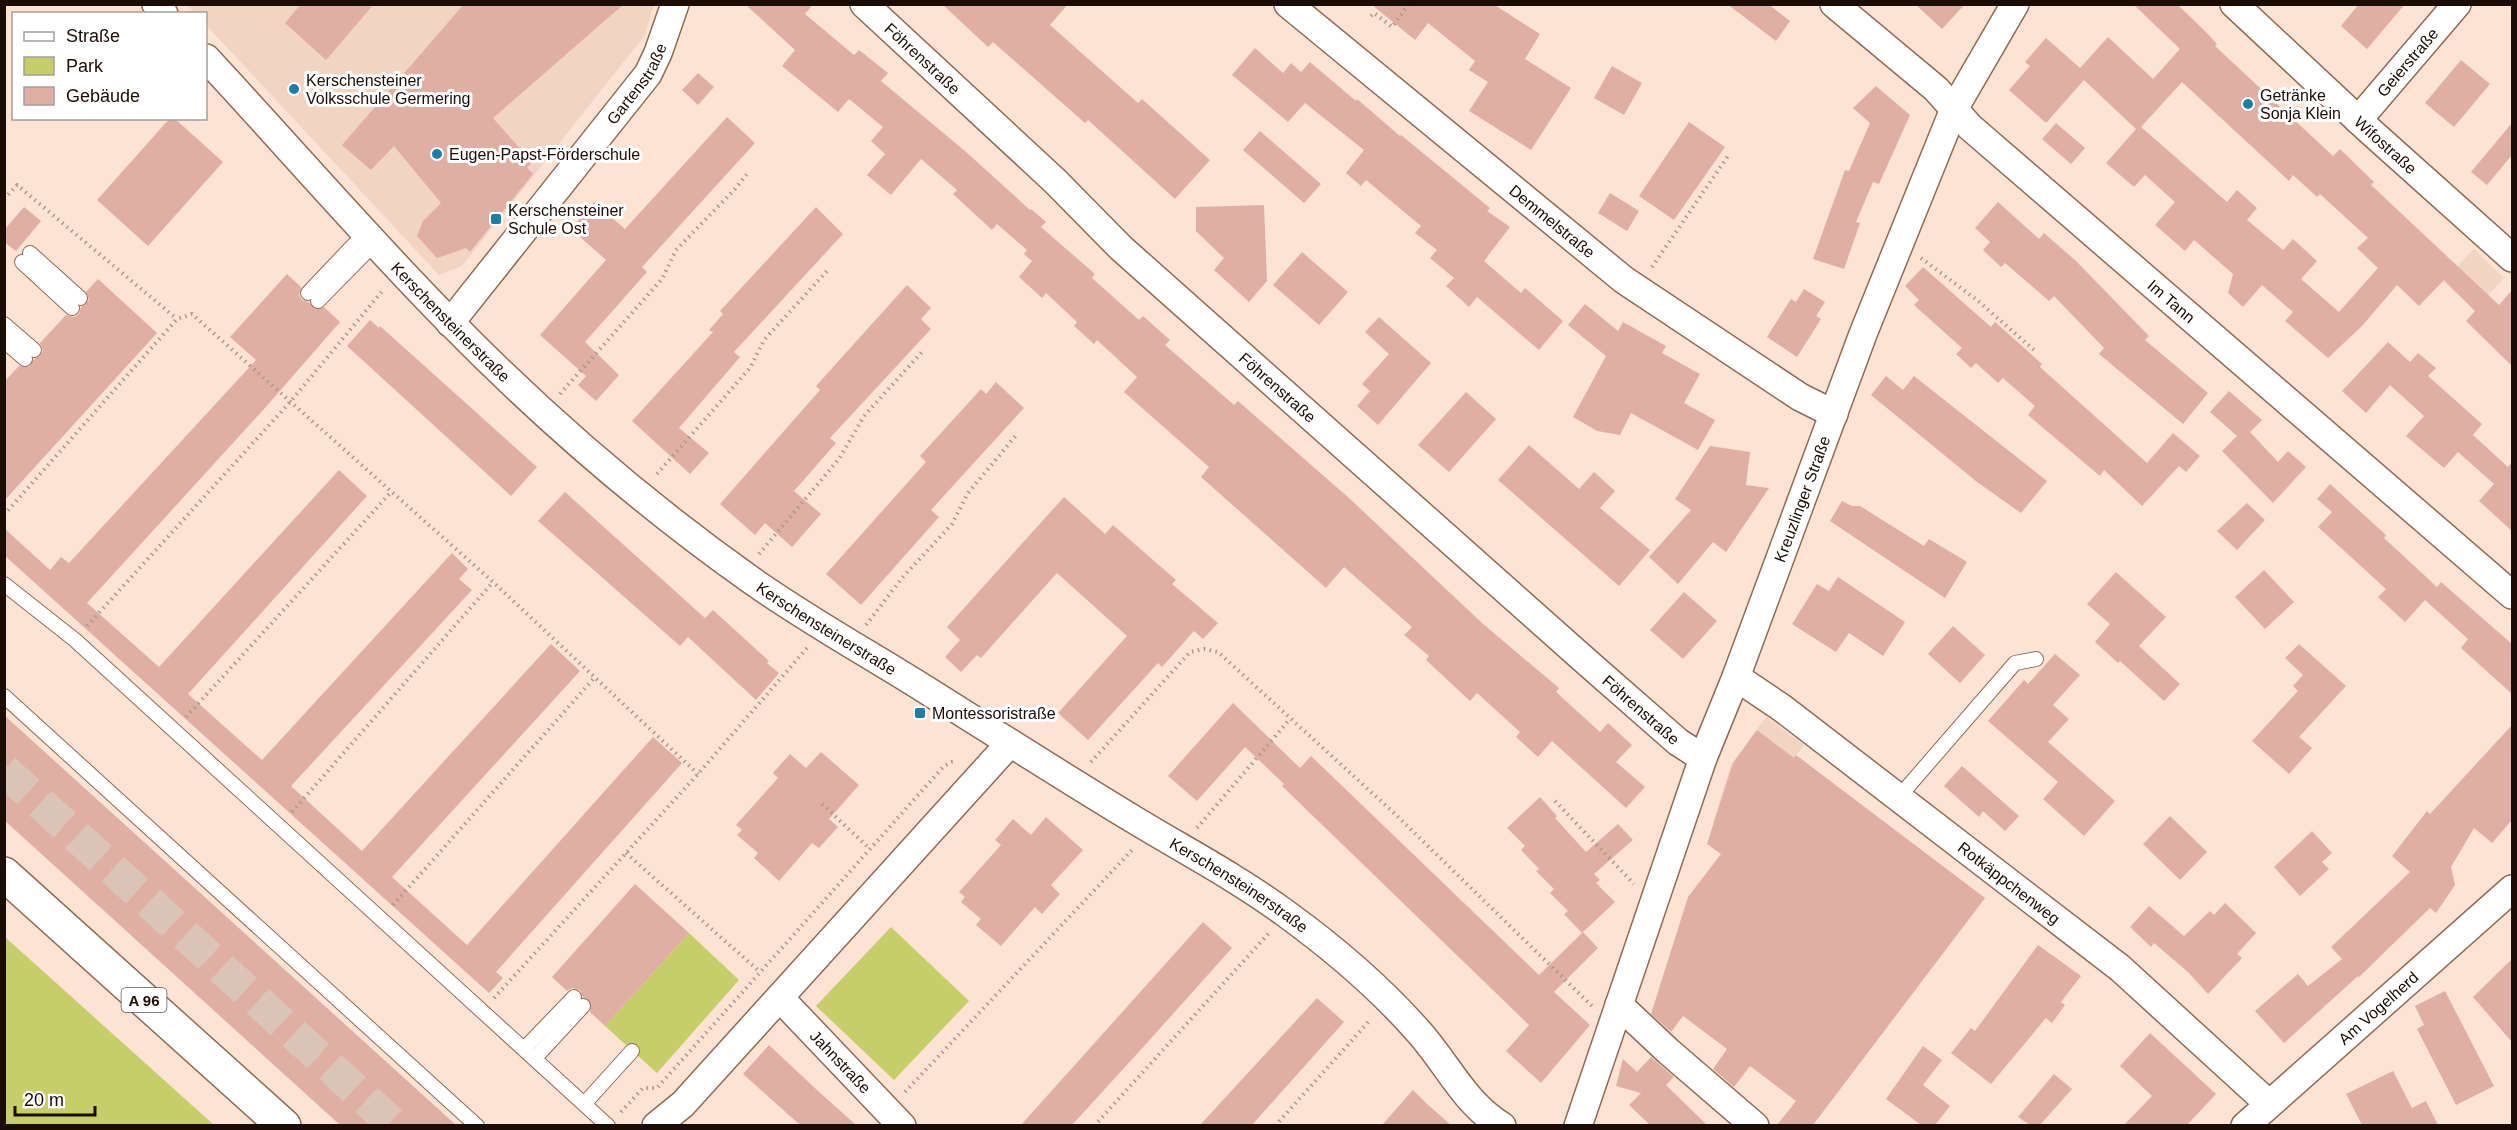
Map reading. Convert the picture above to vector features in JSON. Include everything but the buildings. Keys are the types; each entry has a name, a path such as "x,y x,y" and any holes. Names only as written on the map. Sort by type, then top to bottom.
{"highway":[{"name":"A 96","path":"4,874 284,1125"}],"street":[{"name":"Gartenstraße","path":"450,323 648,74 675,4"},
{"name":"Föhrenstraße","path":"864,4 1055,181 1129,255 1589,664 1678,741 1703,758"},
{"name":"Demmelstraße","path":"1288,4 1477,162 1637,289 1800,397 1834,414"},
{"name":"Im Tann","path":"1834,4 1936,89 1970,127 2172,303 2512,594"},
{"name":"Kreuzlinger Straße","path":"1578,1125 1703,758 1822,470 1834,414 1954,109 2015,4"},
{"name":"Wifostraße","path":"2234,4 2358,120 2512,258"},
{"name":"Geierstraße","path":"2358,120 2457,4"},
{"name":"Kerschensteinerstraße","path":"207,59 450,323 544,411 639,494 742,573 823,629 1073,783 1216,866 1286,913 1388,1001 1418,1031 1446,1065 1476,1114 1502,1125"},
{"name":"Rotkäppchenweg","path":"1736,677 1782,708 2120,968 2269,1104"},
{"path":"656,1125 683,1104 1010,743"},
{"name":"Am Vogelherd","path":"2245,1125 2512,889"},
{"name":"Jahnstraße","path":"780,998 895,1118"},
{"path":"1616,1016 1668,1051 1755,1125"}],"lane":[{"path":"313,297 370,238"},
{"path":"26,258 76,303"},
{"path":"4,324 30,355 4,341"},
{"path":"4,584 75,640 585,1103 611,1122"},
{"path":"1898,798 2015,663 2036,660"},
{"path":"4,696 477,1125"},
{"path":"530,1053 578,1001"},
{"path":"585,1103 632,1051"}],"path":[{"path":"1371,16 1374,13 1392,27 1409,4"},
{"path":"1637,289 1728,156"},
{"path":"544,411 662,279 676,250 747,174"},
{"path":"4,199 17,185 177,319"},
{"path":"1899,248 1919,256 1960,287 2034,350"},
{"path":"75,640 291,401 400,270"},
{"path":"639,494 750,368 764,340 827,271"},
{"path":"4,515 177,319 192,314 493,582 698,774"},
{"path":"742,573 839,459 864,416 922,352"},
{"path":"851,645 902,579 952,524 968,493 1018,433"},
{"path":"174,731 392,491"},
{"path":"280,826 493,582"},
{"path":"483,1010 698,774 823,629"},
{"path":"1073,783 1190,652 1204,649 1218,652 1616,1016"},
{"path":"382,918 595,677"},
{"path":"1181,847 1290,718"},
{"path":"611,1122 644,1088 657,1088 944,766 952,762 959,763 978,779"},
{"path":"1555,801 1637,887 1655,895"},
{"path":"822,804 870,849"},
{"path":"895,1118 1151,830"},
{"path":"626,853 760,972"},
{"path":"1094,1125 1286,913"},
{"path":"1275,1125 1388,1001"}],"shaded area":[{"name":"Eugen-Papst-Förderschule","path":"187,5 654,5 645,35 462,266 439,275 207,26 207,12 194,12"},
{"path":"2474,249 2504,278 2474,310 2443,281"},
{"path":"1766,717 1804,745 1735,838 1713,822 1731,765"}],"green space":[{"path":"891,927 969,1001 894,1080 816,1006"},
{"path":"689,933 739,980 657,1073 605,1026"},
{"path":"5,937 214,1125 5,1125"}],"tunnel":[{"path":"4,770 395,1126"}],"place":[{"name":"Kerschensteiner Volksschule Germering","path":"294,89"},
{"name":"Getränke Sonja Klein","path":"2248,104"},
{"name":"Eugen-Papst-Förderschule","path":"437,154"},
{"name":"Kerschensteiner Schule Ost","path":"496,219"},
{"name":"Montessoristraße","path":"920,713"}]}
